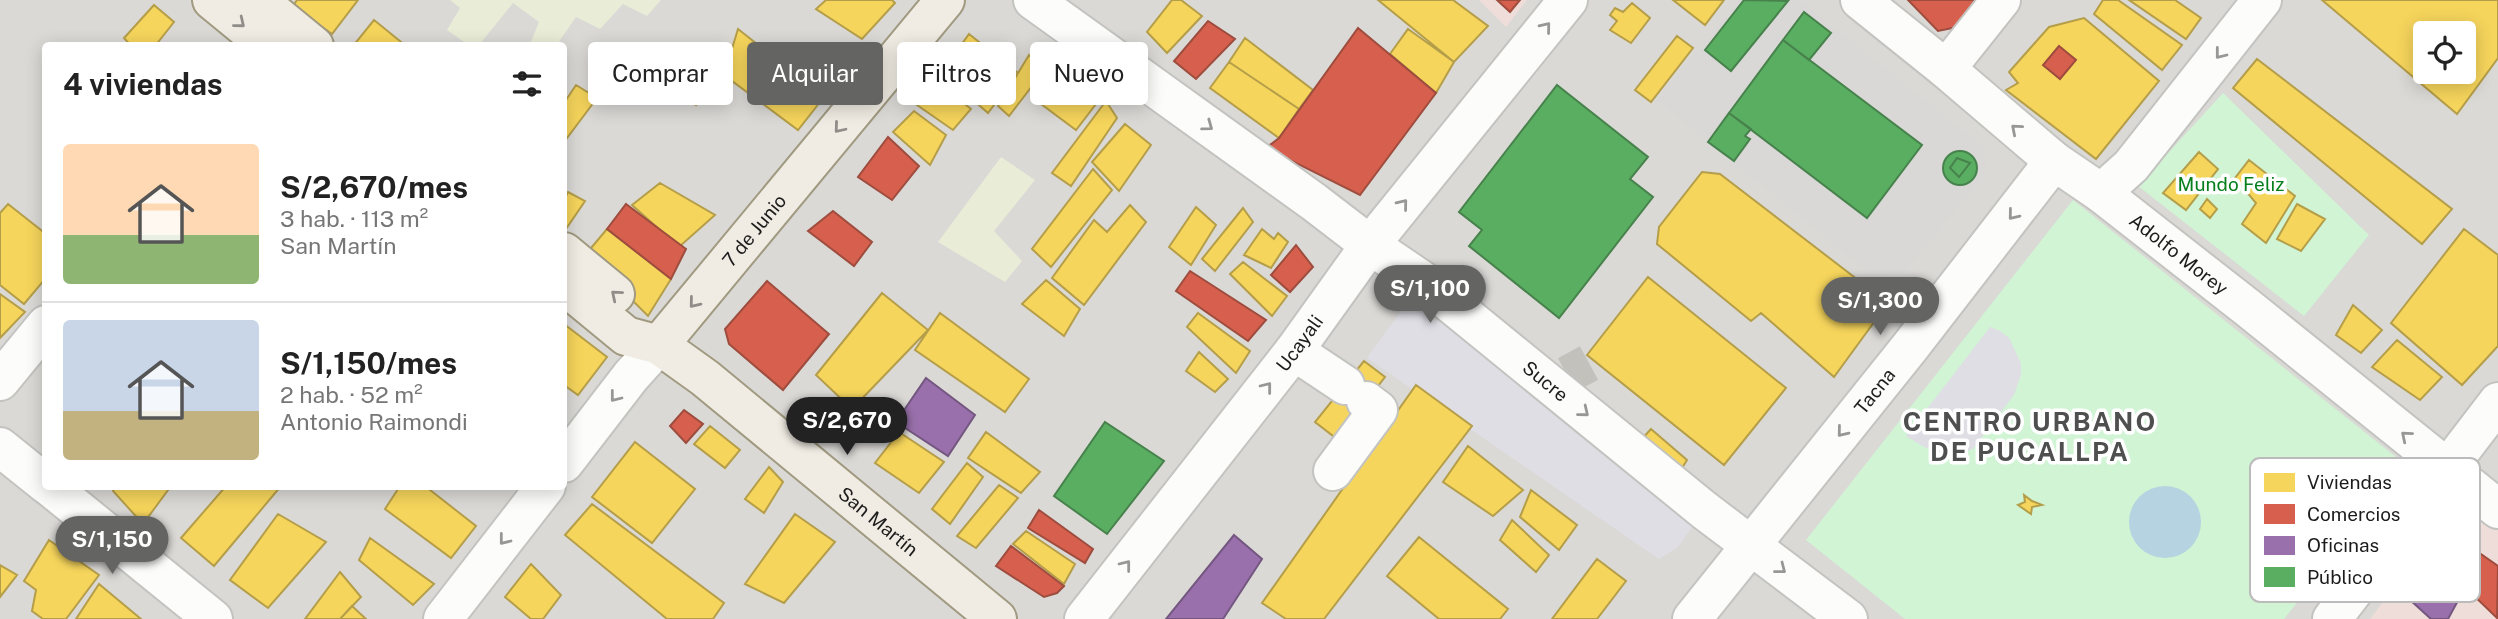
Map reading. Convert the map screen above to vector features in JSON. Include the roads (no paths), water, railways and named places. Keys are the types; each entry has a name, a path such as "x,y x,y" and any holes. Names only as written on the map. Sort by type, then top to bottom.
{"main road":[{"path":"212,0 286,40"},
{"path":"258,0 286,40"},
{"name":"7 de Junio","path":"659,345 945,0"},
{"name":"San Martín","path":"567,254 642,317 659,345"},
{"name":"San Martín","path":"567,287 626,336 659,345 705,378 997,619"}],"street":[{"name":"Sucre","path":"1033,0 1558,379 1751,546 1849,619"},
{"name":"Ucayali","path":"1084,619 1294,351 1370,245 1568,0"},
{"name":"Adolfo Morey","path":"1860,0 2054,161 2101,192 2433,458"},
{"path":"1946,69 2001,0"},
{"path":"2101,192 2131,166 2262,0"},
{"name":"Tacna","path":"1692,619 1927,326 2054,161"},
{"path":"0,381 42,330"},
{"name":"7 de Junio","path":"567,459 631,376 659,345"},
{"path":"1294,351 1378,410 1333,471"},
{"path":"2455,458 2498,402"},
{"path":"0,447 42,481"},
{"path":"53,490 213,619"},
{"path":"443,619 543,490"},
{"name":"Adolfo Morey","path":"2480,495 2498,509"},
{"path":"2332,619 2345,602"}],"water":[{"path":"2165,486 2179,489 2191,496 2198,508 2201,522 2198,536 2191,548 2179,555 2165,558 2151,555 2139,548 2132,536 2129,522 2132,508 2139,496 2151,489"}],"tunnel":[{"path":"1567,375 1589,363"}],"district":[{"name":"CENTRO URBANO DE PUCALLPA","path":"2030,436"}],"park label":[{"name":"Mundo Feliz","path":"2231,184"}]}
